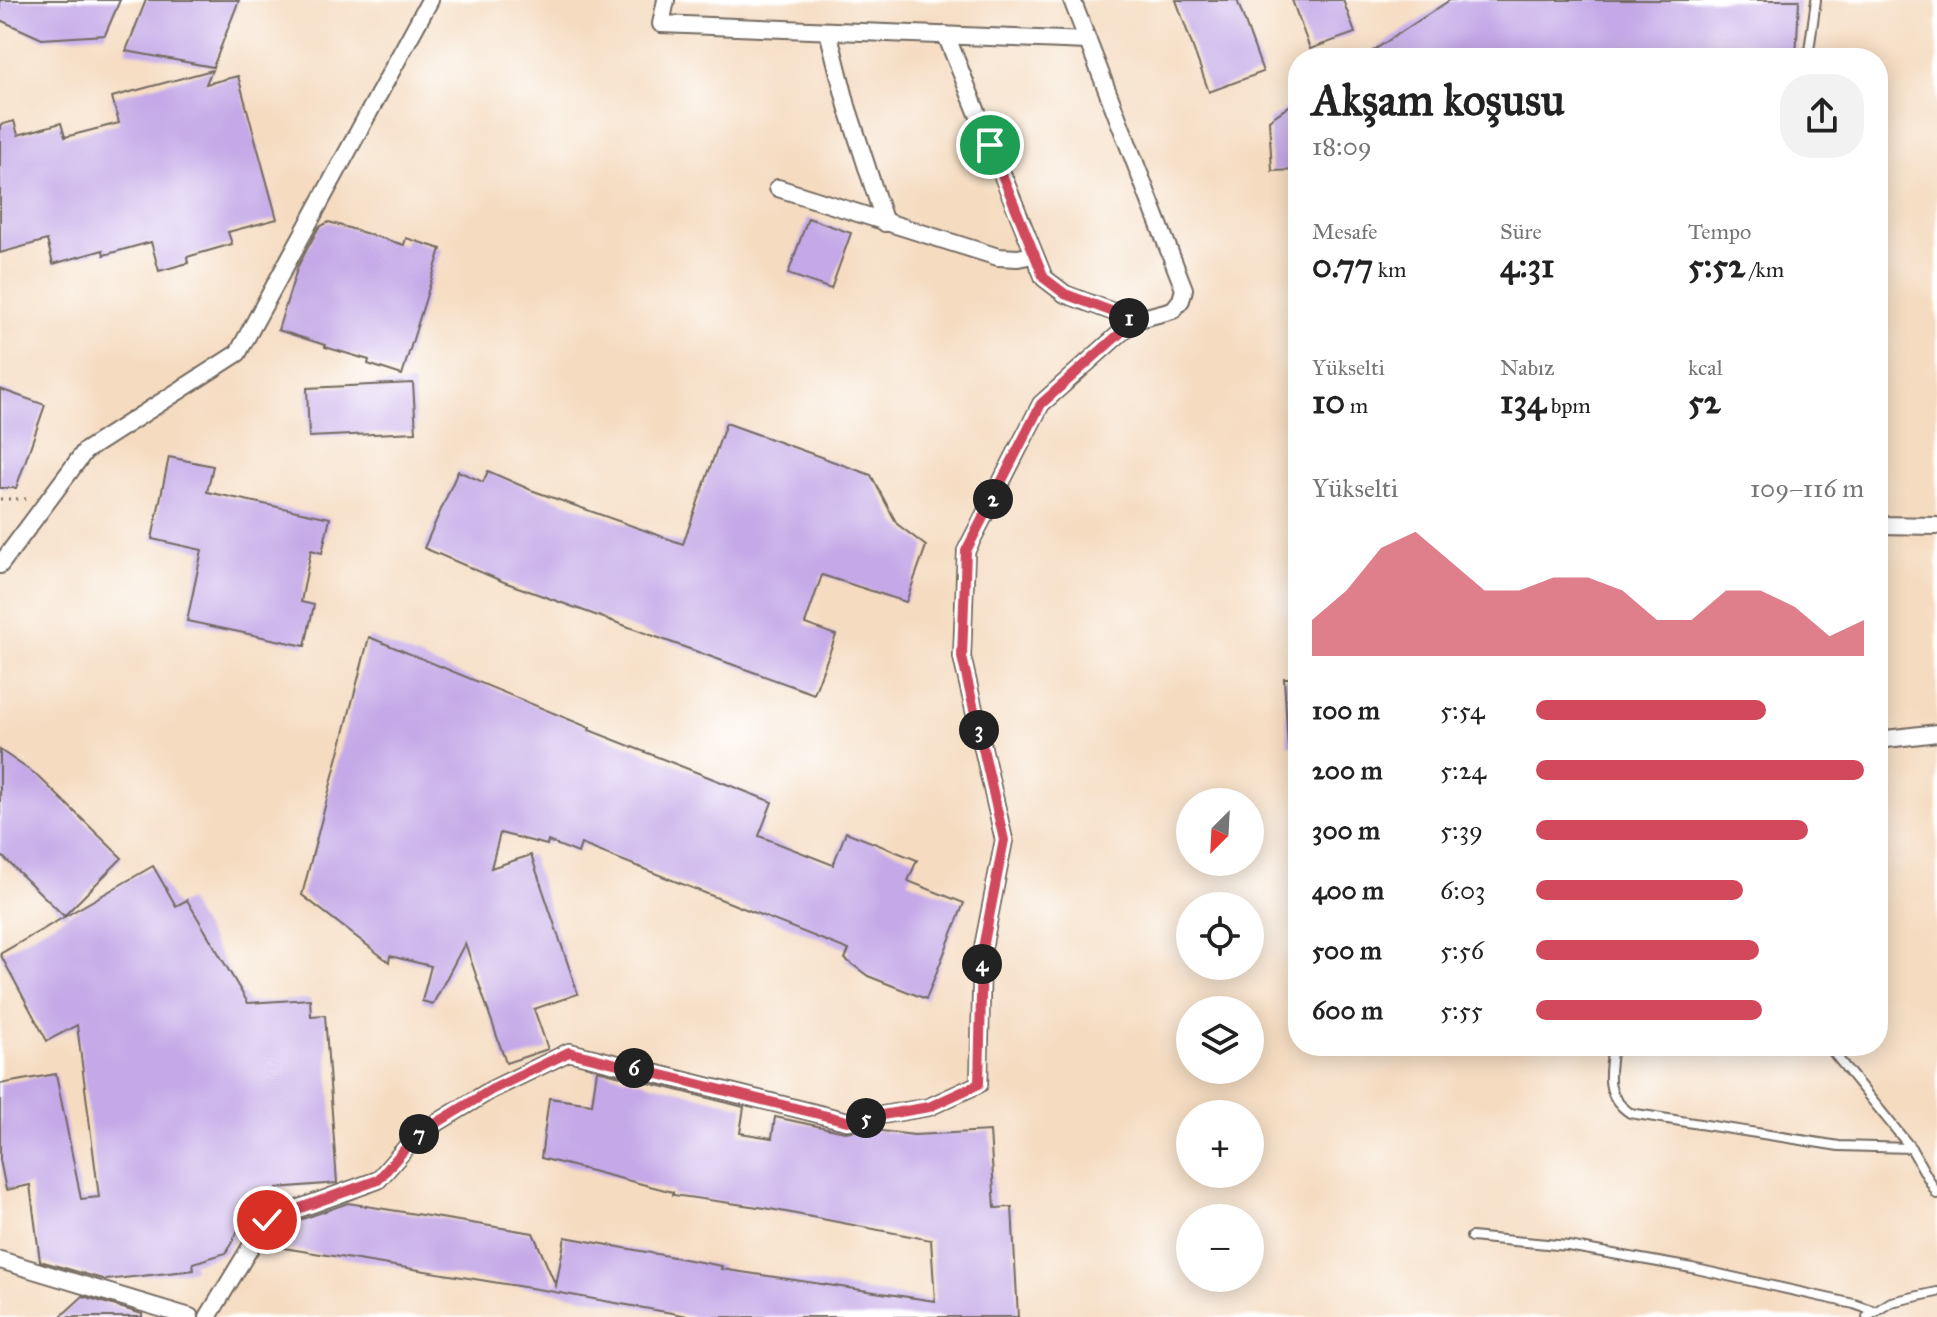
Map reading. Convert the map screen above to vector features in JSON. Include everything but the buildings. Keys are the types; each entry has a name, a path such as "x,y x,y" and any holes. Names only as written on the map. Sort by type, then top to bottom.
{"street":[{"path":"0,565 85,451 238,353 430,0"},
{"path":"666,0 661,24 1088,41"},
{"path":"208,1317 267,1220 378,1180 417,1135 491,1090 569,1052 847,1121 929,1107 979,1084 982,953 1004,840 962,657 966,551 1041,404 1135,320 1173,310 1181,300 1184,289 1072,0"},
{"path":"828,31 847,106 885,223"},
{"path":"946,35 1044,278 1057,290 1135,320"},
{"path":"778,188 998,257 1033,255"},
{"path":"1888,525 1937,526"},
{"path":"1888,739 1937,733"},
{"path":"0,1260 190,1317"}],"lane":[{"path":"1809,48 1816,0"},
{"path":"1612,1056 1609,1085 1614,1098 1630,1113 1839,1146 1911,1148"},
{"path":"1836,1056 1911,1148 1937,1194"},
{"path":"1471,1237 1568,1246 1692,1268 1854,1304 1870,1314 1891,1302 1937,1292"}],"path":[{"path":"0,499 50,498"}],"route":[{"path":"267,1220 378,1180 417,1135 491,1090 569,1052 847,1121 929,1107 979,1084 982,953 1004,840 962,657 966,551 1041,404 1135,320 1065,294 1044,278 990,145"}]}
